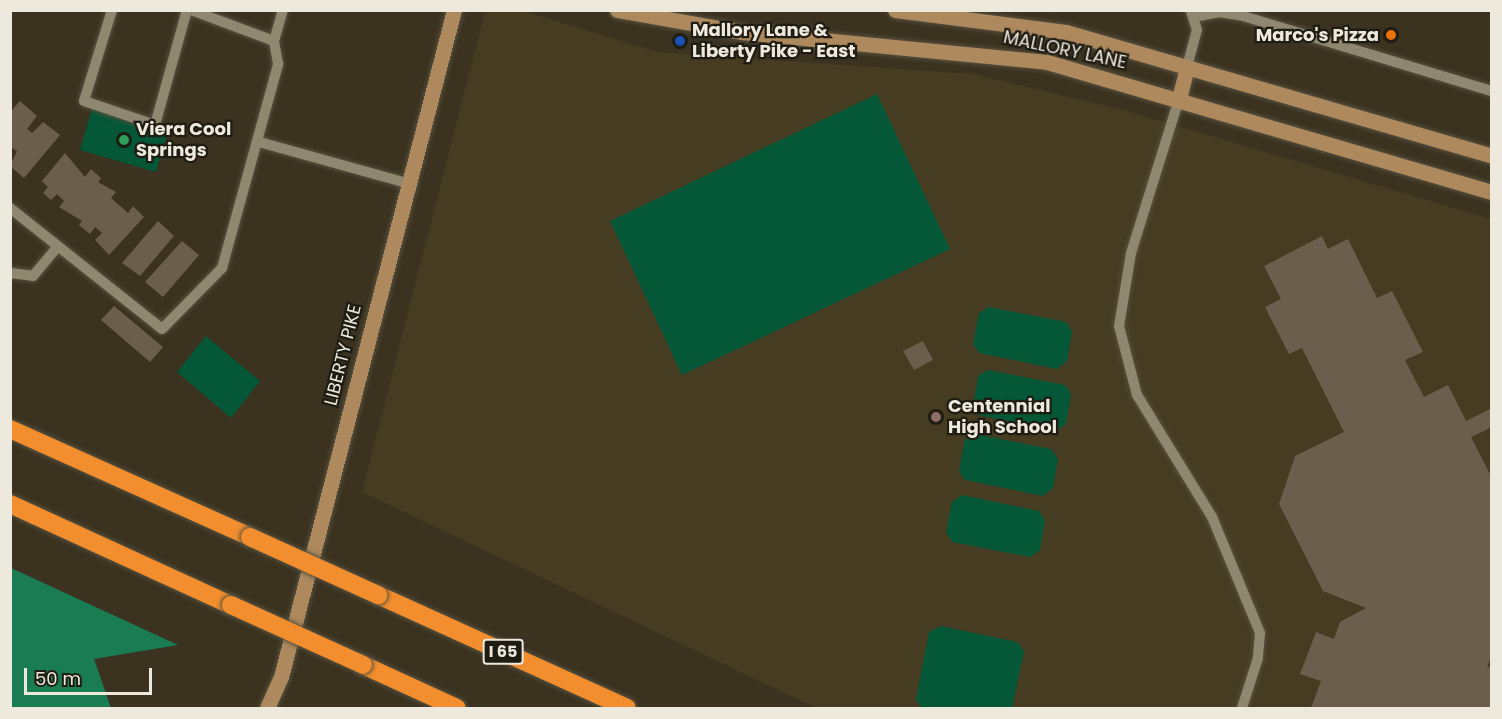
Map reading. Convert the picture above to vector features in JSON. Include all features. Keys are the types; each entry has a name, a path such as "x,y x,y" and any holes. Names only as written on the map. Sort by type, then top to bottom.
{"highway":[{"name":"I 65","path":"10,429 627,708"},
{"path":"10,504 457,708"}],"main road":[{"name":"LIBERTY PIKE","path":"267,708 281,677 407,183 454,10"},
{"name":"MALLORY LANE","path":"617,10 742,32 1011,56 1179,99 1491,192"},
{"name":"MALLORY LANE","path":"895,10 1019,23 1187,67 1491,156"},
{"path":"1179,99 1187,67"}],"lane":[{"path":"111,10 84,101 155,124 189,10 274,41"},
{"path":"10,208 162,328 222,268 259,142 278,64 274,41 284,10"},
{"path":"1187,67 1197,30 1192,14 1219,12 1243,16 1491,91"},
{"path":"1179,99 1131,253 1119,326 1137,395 1212,518 1260,633 1258,658 1242,708"},
{"path":"259,142 407,183"},
{"path":"10,273 33,276 57,247"}],"shaded area":[{"name":"Centennial High School","path":"485,11 523,11 657,52 973,74 1127,111 1491,219 1491,708 816,708 362,492"}],"green space":[{"path":"877,94 950,249 682,375 610,221"},
{"name":"Viera Cool Springs","path":"92,108 168,130 156,172 80,150"},
{"path":"989,307 1066,322 1072,332 1067,361 1057,369 979,353 973,344 979,313"},
{"path":"206,336 260,381 231,418 177,372"},
{"path":"988,370 1065,385 1071,394 1066,424 1056,431 978,415 973,407 978,376"},
{"path":"975,434 1051,449 1058,459 1053,488 1043,496 965,480 959,471 965,440"},
{"path":"962,495 1039,511 1045,520 1040,550 1030,557 952,542 946,532 952,502"},
{"path":"11,568 178,645 94,659 111,708 11,708"},
{"path":"941,626 1017,642 1024,651 1012,708 922,708 916,700 929,632"}],"building":[{"path":"20,101 37,116 27,129 32,133 43,122 60,135 24,178 10,166 17,151 10,147 10,112"},
{"path":"65,153 85,177 91,169 101,178 98,182 116,192 111,198 128,213 133,206 144,217 109,255 95,240 102,233 95,227 90,234 79,225 82,221 59,207 64,201 57,194 51,200 43,193 48,187 42,181"},
{"path":"158,221 174,236 140,276 122,263"},
{"path":"1322,236 1328,249 1348,239 1377,298 1392,291 1423,352 1405,360 1424,397 1448,385 1466,421 1492,408 1492,427 1471,437 1492,478 1492,655 1487,667 1492,668 1492,708 1311,708 1321,681 1300,674 1316,632 1334,639 1340,622 1366,608 1323,591 1279,504 1295,456 1344,432 1302,348 1289,354 1265,307 1281,299 1264,266"},
{"path":"182,241 199,255 163,297 145,282"},
{"path":"114,306 163,347 150,362 101,320"},
{"path":"923,341 933,360 914,370 903,351"}],"place":[{"name":"Marco's Pizza","path":"1391,35"},
{"name":"Mallory Lane & Liberty Pike - East","path":"680,41"},
{"name":"Viera Cool Springs","path":"124,140"},
{"name":"Centennial High School","path":"936,417"}]}
